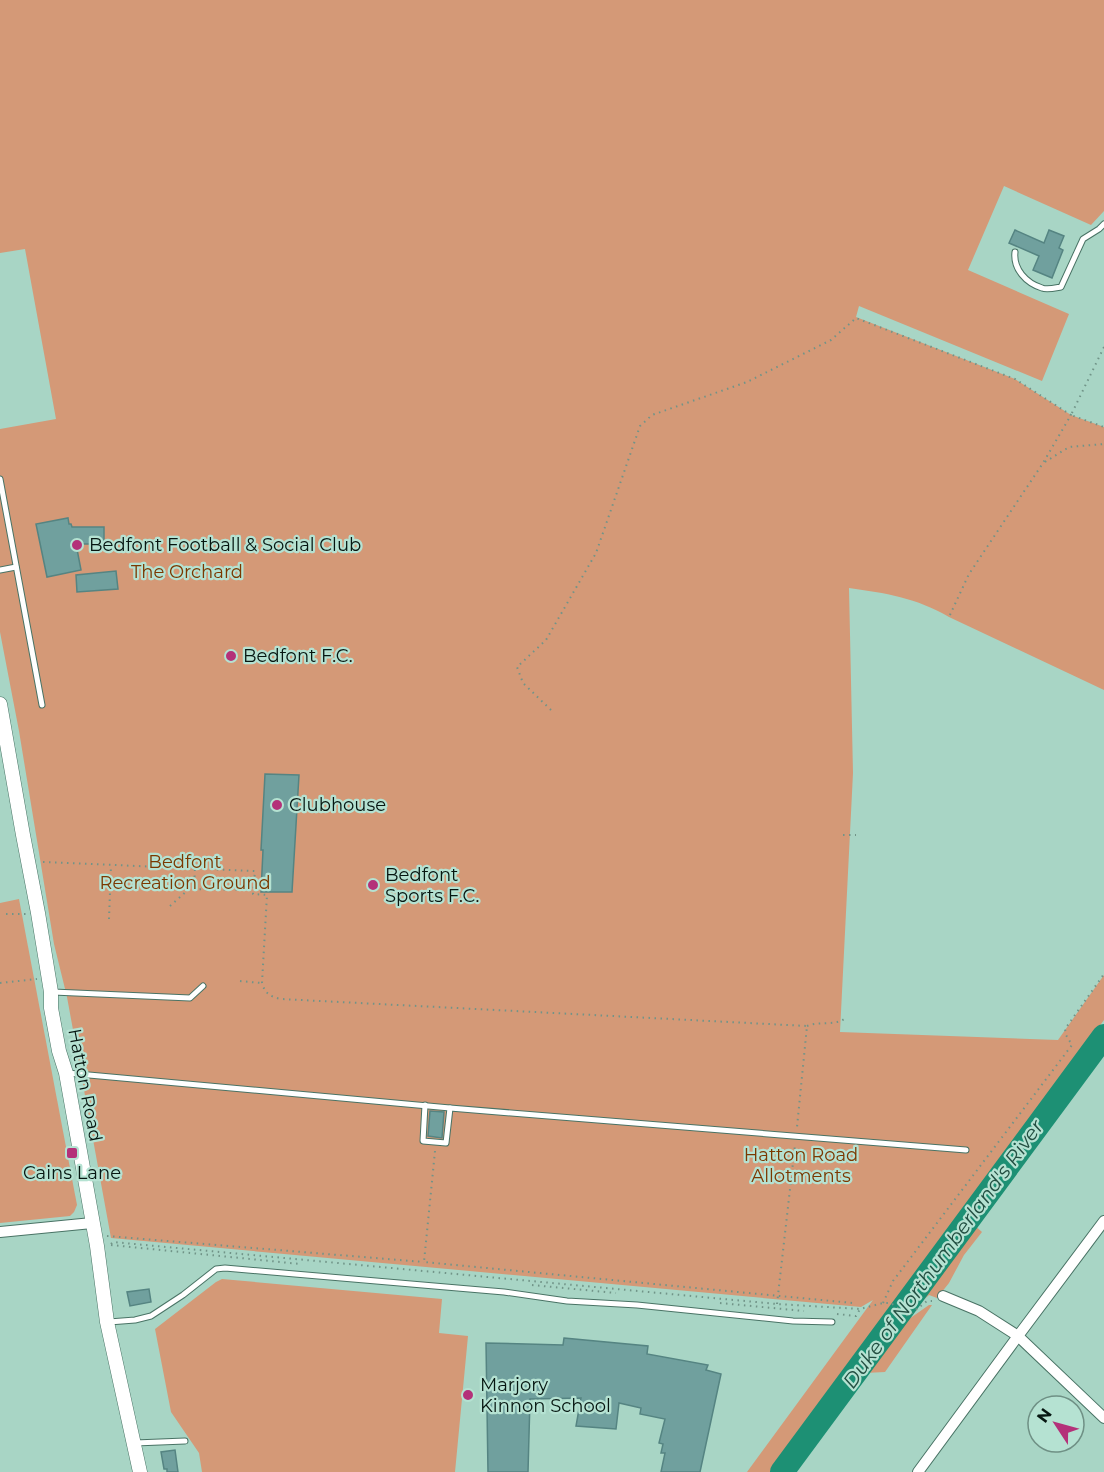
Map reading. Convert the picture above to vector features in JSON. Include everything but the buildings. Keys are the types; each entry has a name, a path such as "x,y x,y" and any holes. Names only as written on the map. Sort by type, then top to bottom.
{"street":[{"name":"Hatton Road","path":"0,704 49,978 51,1008 66,1073 108,1322 140,1472"},
{"path":"918,1472 1104,1221"},
{"path":"0,1232 92,1223"},
{"path":"943,1296 979,1311 1018,1336 1104,1418"}],"lane":[{"path":"1015,252 1015,263 1019,272 1026,279 1043,289 1061,287 1083,238 1104,224"},
{"path":"0,479 42,705"},
{"path":"0,570 16,567"},
{"path":"51,992 190,998 203,986"},
{"path":"66,1073 450,1108 966,1150"},
{"path":"425,1105 423,1141 446,1143 450,1108"},
{"path":"108,1322 151,1316 216,1269 225,1268 504,1292 793,1321 832,1322"},
{"path":"135,1443 185,1441"}],"path":[{"path":"551,710 523,684 518,668 546,640 596,553 640,426 652,416 747,382 831,340 856,318 1015,379 1071,415 1104,427"},
{"path":"949,617 969,574 1043,463 1071,415 1104,347"},
{"path":"1043,463 1070,447 1104,444"},
{"path":"843,835 856,835"},
{"path":"28,861 255,871 253,894 267,895 262,983 268,994 281,999 807,1026 813,1023 839,1022 844,1019"},
{"path":"109,919 111,865"},
{"path":"194,889 195,868"},
{"path":"170,906 189,889 254,890"},
{"path":"6,914 38,913"},
{"path":"883,1303 893,1281 1072,1045 1065,1029 1104,974"},
{"path":"0,983 49,978"},
{"path":"240,981 262,983"},
{"path":"777,1304 807,1026"},
{"path":"424,1262 435,1142"},
{"path":"96,1242 110,1235 853,1303"},
{"path":"96,1242 777,1304 860,1309 891,1303 908,1316 927,1301 938,1302 943,1296"}],"green space":[{"path":"0,0 1104,0 1104,211 1091,225 1004,186 968,270 1069,314 1042,381 859,306 856,317 1015,379 1071,415 1104,427 1104,690 925,605 888,594 849,588 853,773 840,1032 1058,1040 1104,975 1104,1020 771,1472 747,1472 873,1300 861,1307 111,1238 67,997 54,944 19,731 0,632 0,429 56,419 25,249 0,253"},
{"path":"19,899 77,1205 70,1216 0,1223 0,903"},
{"path":"973,1224 982,1232 964,1255 949,1283 937,1298 929,1295 909,1313 908,1312"},
{"path":"222,1279 442,1299 439,1333 468,1336 455,1472 202,1472 199,1453 171,1412 155,1329"},
{"path":"932,1305 885,1372 865,1373 907,1318 909,1319"}],"waterway":[{"name":"Duke of Northumberland's River","path":"782,1472 1104,1036"}],"place":[{"name":"Bedfont Football & Social Club","path":"77,545"},
{"name":"Bedfont F.C.","path":"231,656"},
{"name":"Clubhouse","path":"277,805"},
{"name":"Bedfont Sports F.C.","path":"373,885"},
{"name":"Cains Lane","path":"72,1153"},
{"name":"Marjory Kinnon School","path":"468,1395"}],"park label":[{"name":"The Orchard","path":"187,572"},
{"name":"Bedfont Recreation Ground","path":"185,872"},
{"name":"Hatton Road Allotments","path":"801,1165"}]}
